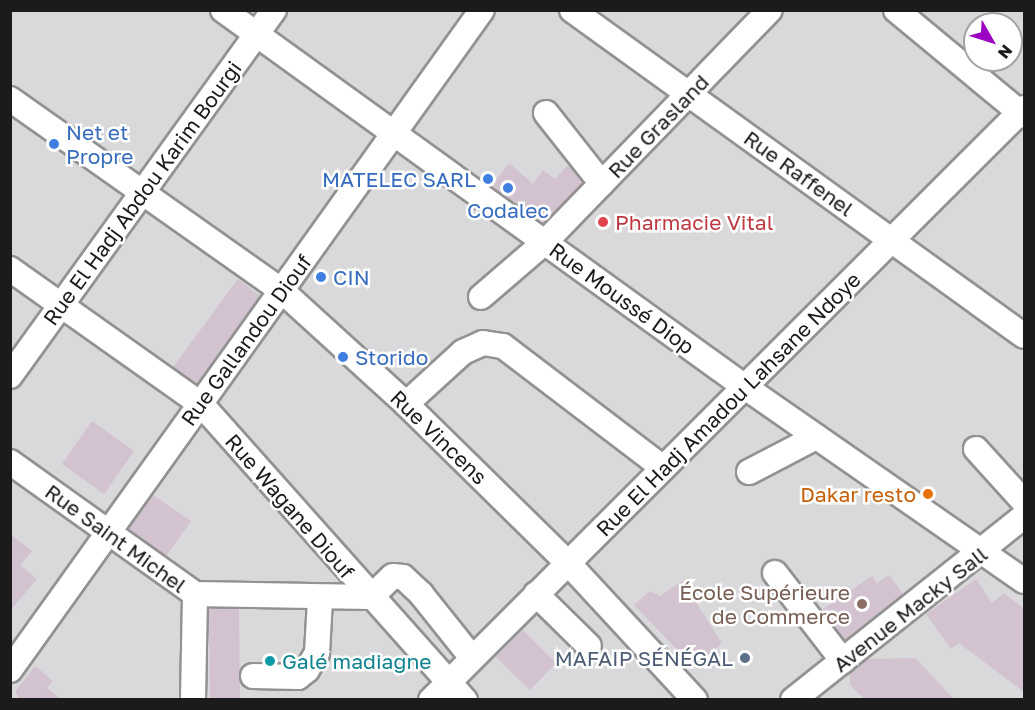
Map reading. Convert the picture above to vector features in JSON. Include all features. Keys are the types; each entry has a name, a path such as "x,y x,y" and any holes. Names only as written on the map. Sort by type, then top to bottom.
{"street":[{"name":"Rue Moussé Diop","path":"223,10 395,132 745,387 1024,581"},
{"name":"Rue El Hadj Abdou Karim Bourgi","path":"10,376 274,10"},
{"name":"Rue Gallandou Diouf","path":"10,670 482,10"},
{"name":"Rue Raffenel","path":"572,10 893,240 1020,326"},
{"name":"Rue Grasland","path":"481,297 545,242 770,10"},
{"path":"896,10 1023,112"},
{"name":"Rue Vincens","path":"10,99 282,291 406,404 568,563 695,699"},
{"name":"Rue El Hadj Amadou Lahsane Ndoye","path":"431,699 1023,112"},
{"path":"546,113 602,184"},
{"name":"Rue Wagane Diouf","path":"10,269 201,404 371,597 465,699"},
{"path":"406,404 463,352 483,343 503,346 663,468"},
{"path":"749,472 816,437"},
{"path":"976,449 1024,502"},
{"name":"Rue Saint Michel","path":"10,462 195,594 193,699"},
{"name":"Avenue Macky Sall","path":"793,699 983,552 1024,516"},
{"path":"775,573 843,661"},
{"path":"195,594 320,599 371,597 393,576 403,577 421,594 472,658"},
{"path":"536,594 589,645"},
{"path":"253,675 298,677 307,670 317,653 320,599"}],"shaded area":[{"path":"11,11 1024,11 1024,699 11,699"}],"building":[{"path":"509,163 533,184 543,170 555,179 568,165 583,183 544,223 492,186"},
{"path":"238,279 260,296 197,384 173,367"},
{"path":"92,421 134,451 104,494 62,464"},
{"path":"153,495 191,521 166,556 128,529"},
{"path":"10,534 32,551 20,565 37,579 10,611"},
{"name":"École Supérieure de Commerce","path":"889,575 903,594 845,640 822,610 872,576 877,583"},
{"path":"976,579 992,603 1004,593 1024,609 1024,692 959,643 951,649 926,614"},
{"path":"682,581 722,643 694,667 634,605 650,591 660,596"},
{"path":"209,608 239,609 240,699 210,699"},
{"path":"523,630 556,663 530,690 496,657"},
{"path":"915,658 954,699 864,699 850,685 850,673 867,659"},
{"path":"35,666 53,681 47,688 61,699 18,699 16,691"}],"place":[{"name":"Net et Propre","path":"54,144"},
{"name":"MATELEC SARL","path":"488,179"},
{"name":"Codalec","path":"508,188"},
{"name":"Pharmacie Vital","path":"603,222"},
{"name":"CIN","path":"321,277"},
{"name":"Storido","path":"343,357"},
{"name":"Dakar resto","path":"928,494"},
{"name":"École Supérieure de Commerce","path":"862,604"},
{"name":"MAFAIP SÉNÉGAL","path":"745,658"},
{"name":"Galé madiagne","path":"270,661"}]}
